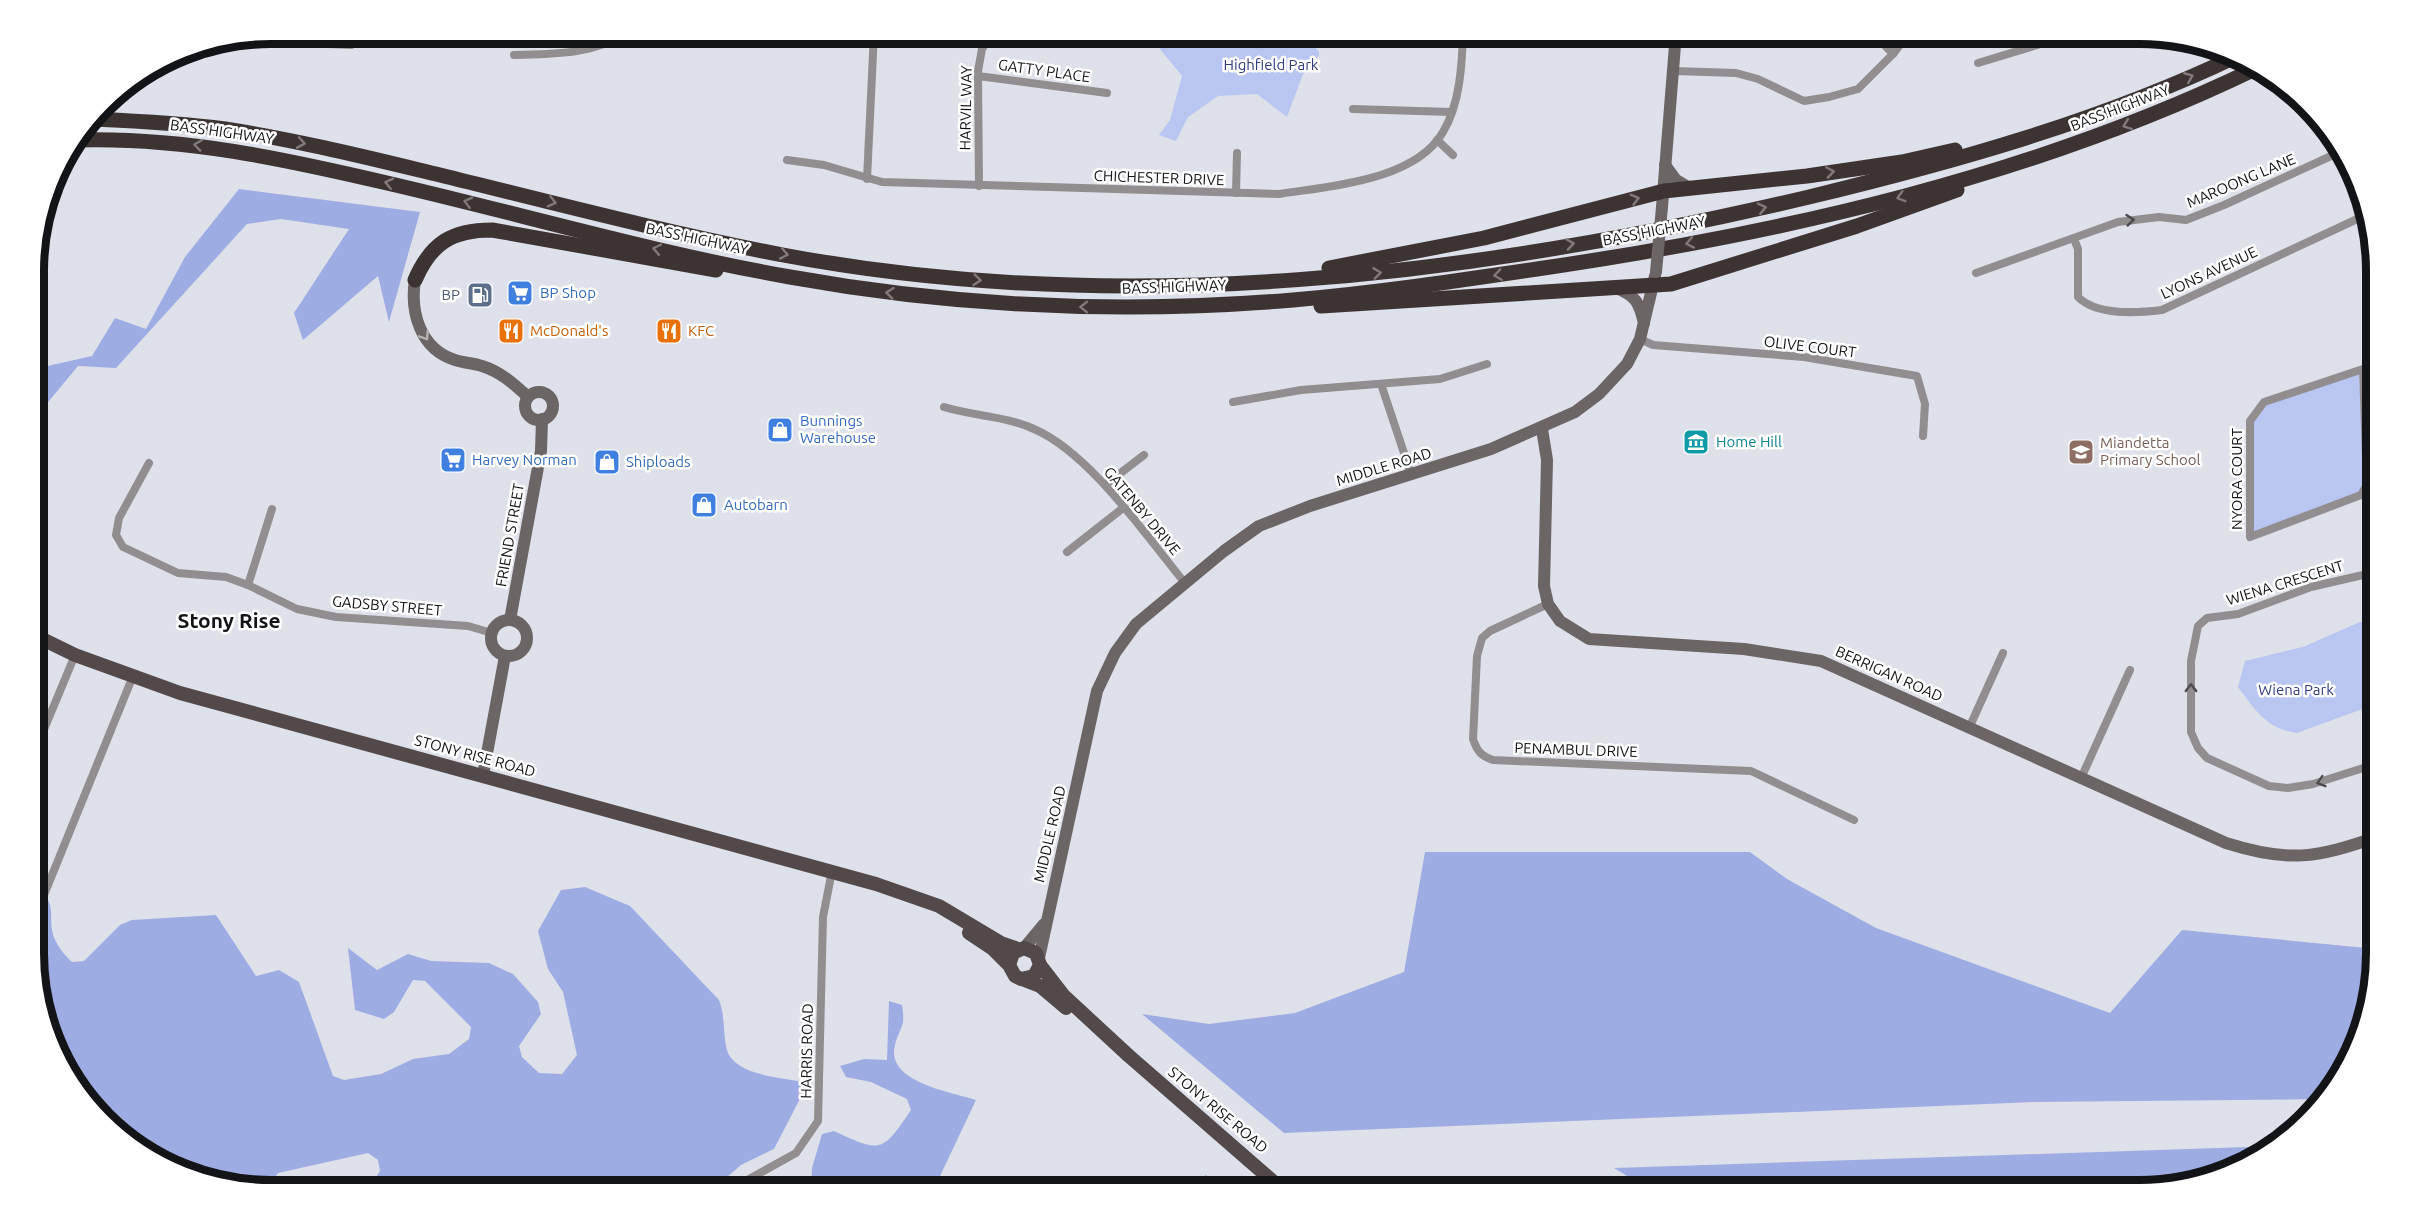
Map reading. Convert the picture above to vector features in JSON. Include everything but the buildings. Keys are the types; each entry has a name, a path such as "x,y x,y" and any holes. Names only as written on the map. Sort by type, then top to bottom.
{"highway":[{"name":"BASS HIGHWAY","path":"101,120 223,129 331,149 628,221 783,255 874,269 989,281 1088,286 1214,285 1371,274 1643,232 1921,170 2046,130 2150,92 2225,61"},
{"name":"BASS HIGHWAY","path":"85,140 183,143 276,157 446,196 626,242 782,276 869,291 966,302 1127,308 1293,300 1604,259 1752,231 1885,201 2044,157 2165,110 2249,72"},
{"path":"1214,285 1353,264 1484,238 1664,191 1807,176 1902,162 2046,130"},
{"path":"1127,308 1267,310 1613,287 1655,280 1857,226 2044,157"},
{"path":"416,280 423,262 437,246 451,237 476,230 492,230 693,268 782,276"}],"main road":[{"name":"STONY RISE ROAD","path":"44,640 75,655 180,693 832,871 912,896 939,906 1001,943 1021,949"},
{"name":"STONY RISE ROAD","path":"912,896 993,949 1009,965"},
{"path":"1021,949 1036,953 1040,961 1034,976 1021,979 1015,976 1009,965 1010,958 1021,949"},
{"name":"STONY RISE ROAD","path":"1040,961 1047,976 1064,996 1271,1180"},
{"name":"STONY RISE ROAD","path":"1021,979 1040,986 1129,1056"}],"street":[{"path":"328,44 351,45"},
{"path":"514,55 569,54 601,44"},
{"path":"867,179 873,44"},
{"name":"HARVIL WAY","path":"979,186 978,76 982,49 985,44"},
{"name":"CHICHESTER DRIVE","path":"787,160 824,165 882,182 1279,194 1379,176 1406,166 1428,151 1444,132 1451,112 1461,76 1462,44"},
{"name":"MIDDLE ROAD","path":"1040,961 1046,920 1097,691 1115,653 1136,624 1259,526 1311,506 1542,429 1575,412 1599,394 1628,364 1640,339 1655,280 1675,44"},
{"path":"1883,44 1893,54"},
{"path":"1674,72 1736,73 1758,79 1804,101 1845,94 1858,89 1901,44"},
{"path":"1978,63 2041,44"},
{"name":"GATTY PLACE","path":"978,76 1107,93"},
{"path":"1353,109 1451,112"},
{"path":"1437,140 1454,155"},
{"path":"1236,193 1237,153"},
{"name":"MAROONG LANE","path":"1976,273 2118,222 2159,218 2186,220 2224,206 2335,156"},
{"path":"1665,165 1676,180 1691,189"},
{"name":"LYONS AVENUE","path":"2074,239 2078,249 2078,297 2095,308 2145,312 2162,310 2360,218"},
{"path":"416,280 412,299 415,316 423,335 435,349 453,360 483,366 507,378 528,397"},
{"path":"1613,287 1632,294 1641,308 1644,324"},
{"name":"OLIVE COURT","path":"1640,339 1653,345 1804,357 1917,376 1925,404 1923,436"},
{"path":"1233,402 1301,390 1440,379 1487,364"},
{"name":"NYORA COURT","path":"2366,457 2363,369 2264,402 2250,421 2250,537 2361,495 2366,487"},
{"path":"1381,384 1411,474"},
{"path":"540,392 551,399 552,410 542,419 532,418 526,411 528,397 540,392"},
{"name":"GATENBY DRIVE","path":"944,407 1038,430 1059,444 1106,484 1185,583"},
{"name":"FRIEND STREET","path":"510,620 541,451 542,419"},
{"path":"1542,429 1547,460 1544,586 1548,604"},
{"path":"1106,484 1144,455"},
{"name":"GADSBY STREET","path":"149,463 118,518 116,535 123,547 178,573 226,577 297,609 336,617 468,626 492,633"},
{"path":"1067,552 1123,508"},
{"path":"248,585 272,509"},
{"name":"WIENA CRESCENT","path":"2366,574 2311,587 2238,615 2207,618 2198,626 2191,661 2191,732 2198,748 2206,758 2269,786 2288,788 2313,784 2366,767"},
{"name":"BERRIGAN ROAD","path":"1548,604 1560,621 1588,639 1744,649 1821,661 2082,776 2226,843 2258,853 2286,857 2319,855 2366,840"},
{"name":"PENAMBUL DRIVE","path":"1548,604 1490,631 1479,645 1473,739 1477,750 1483,756 1493,760 1751,771 1854,820"},
{"path":"510,620 525,630 527,641 522,652 505,656 492,644 492,633 499,623 510,620"},
{"path":"1970,726 2003,653"},
{"path":"44,729 75,655"},
{"path":"483,775 505,656"},
{"path":"2082,776 2130,670"},
{"path":"44,894 133,676"},
{"name":"HARRIS ROAD","path":"748,1180 796,1153 818,1121 823,917 832,871"},
{"name":"MIDDLE ROAD","path":"1021,949 1038,935 1046,920"}],"green space":[{"name":"Highfield Park","path":"1156,44 1313,44 1319,52 1319,56 1306,66 1287,117 1257,94 1218,96 1188,117 1176,141 1159,135 1170,120 1182,76"},
{"path":"2359,374 2365,483 2357,494 2253,532 2253,423 2267,404"},
{"name":"Wiena Park","path":"2366,621 2366,708 2297,733 2278,728 2270,723 2256,710 2238,687 2245,661 2303,647"}],"shaded area":[{"path":"239,189 420,212 389,322 378,276 303,340 294,313 349,229 281,219 247,224 116,368 78,366 44,407 44,367 92,356 115,318 146,329 185,257"},
{"path":"1425,852 1750,852 1787,879 1876,928 2110,1013 2182,930 2366,948 2365,983 2359,1012 2343,1054 2314,1099 2037,1102 1284,1133 1142,1014 1209,1024 1295,1013 1404,972"},
{"path":"585,887 630,906 719,1000 726,1046 729,1055 736,1063 755,1073 798,1081 804,1091 774,1149 741,1165 724,1180 374,1180 380,1171 378,1160 368,1153 278,1173 273,1180 241,1179 212,1173 184,1163 132,1134 90,1092 67,1054 51,1012 44,968 44,894 50,907 55,939 62,952 72,962 84,961 120,925 132,920 216,915 256,976 279,970 299,982 333,1076 344,1080 381,1074 413,1059 449,1054 469,1039 471,1027 425,981 413,980 394,1012 384,1019 355,1010 348,948 377,970 408,954 431,961 489,963 513,974 538,1002 541,1014 519,1046 522,1057 539,1073 562,1074 577,1055 563,992 548,969 538,931 561,890"},
{"path":"889,1001 902,1005 903,1023 895,1045 895,1058 900,1068 910,1077 922,1083 976,1100 938,1180 811,1180 812,1168 822,1134 834,1131 862,1143 879,1145 893,1135 911,1110 907,1099 871,1082 846,1077 840,1066 864,1059 887,1060"},
{"path":"2258,1147 2240,1157 2198,1173 2154,1180 1634,1180 1614,1168"},
{"path":"1206,1175 1213,1180 1200,1180"}],"place":[{"name":"BP Shop","path":"520,293"},
{"name":"BP","path":"480,295"},
{"name":"McDonald's","path":"511,331"},
{"name":"KFC","path":"669,331"},
{"name":"Bunnings Warehouse","path":"780,430"},
{"name":"Home Hill","path":"1696,442"},
{"name":"Miandetta Primary School","path":"2081,452"},
{"name":"Harvey Norman","path":"453,460"},
{"name":"Shiploads","path":"607,462"},
{"name":"Autobarn","path":"704,505"}],"district":[{"name":"Stony Rise","path":"229,621"}]}
